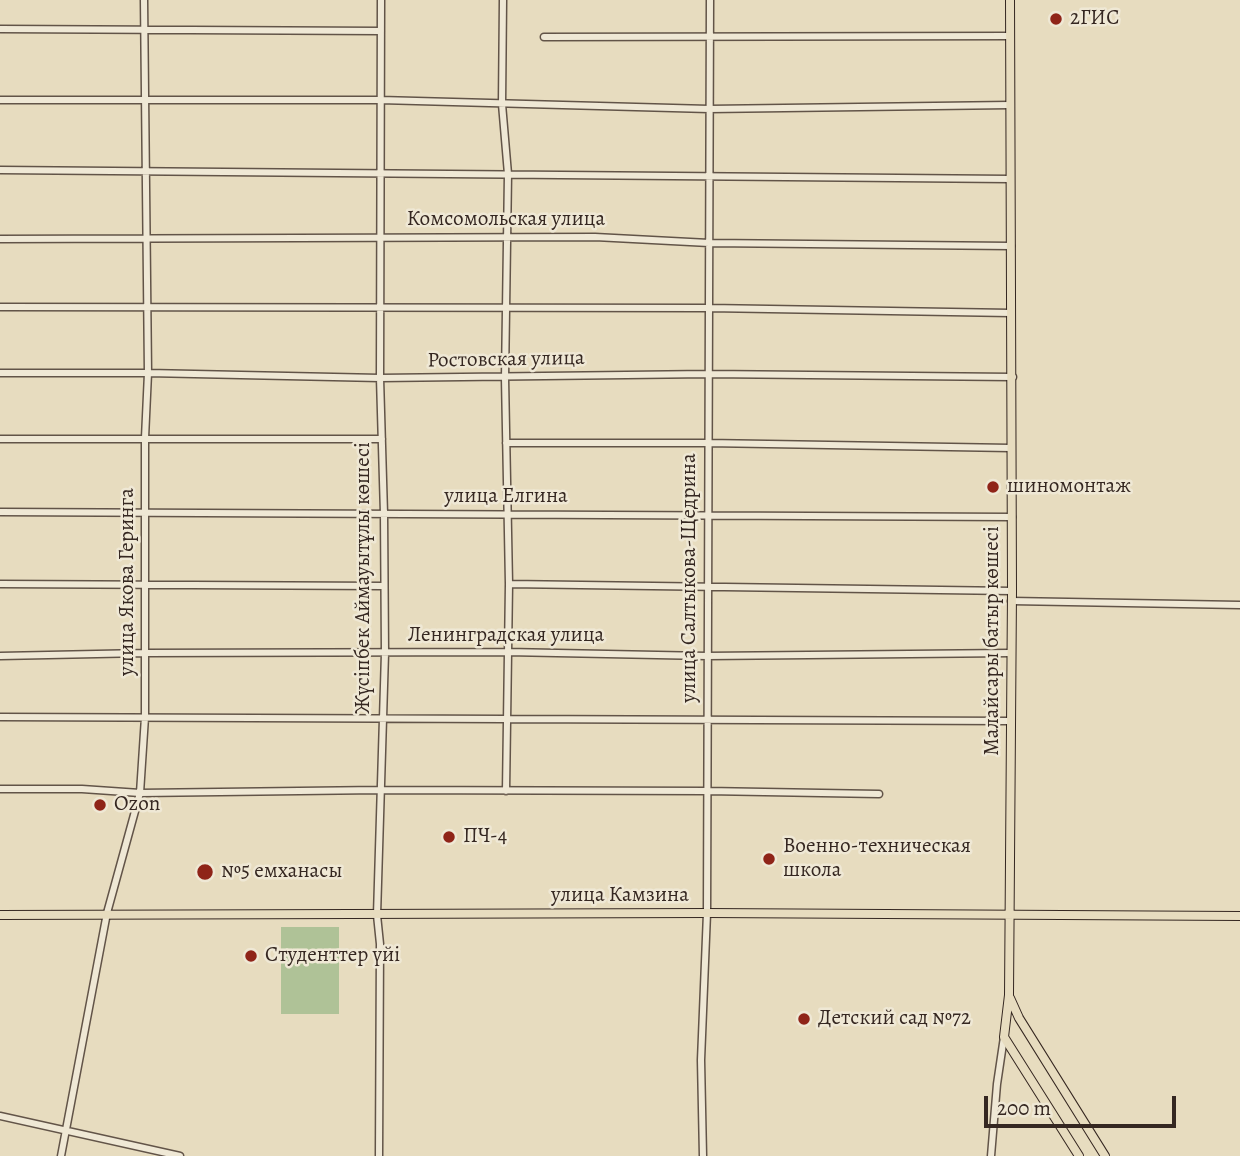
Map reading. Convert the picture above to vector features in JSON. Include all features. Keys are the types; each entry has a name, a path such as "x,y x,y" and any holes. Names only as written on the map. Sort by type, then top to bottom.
{"main road":[{"name":"Малайсары батыр көшесі","path":"1004,1037 1009,995 1012,601 1010,0"},
{"name":"улица Камзина","path":"0,915 706,913 1240,916"},
{"path":"1009,995 1015,1013 1105,1156"},
{"path":"1004,1037 1079,1156"}],"street":[{"name":"улица Якова Геринга","path":"61,1156 107,913 140,793 145,717 145,438 148,373 144,0"},
{"name":"Жүсіпбек Аймауытұлы көшесі","path":"379,1156 380,944 377,915 385,653 380,378 381,0"},
{"path":"503,0 502,104 508,174 505,378 509,584 506,791"},
{"name":"улица Салтыкова-Щедрина","path":"703,1156 701,1060 706,913 710,0"},
{"path":"0,29 381,30"},
{"path":"544,37 1010,36"},
{"path":"0,100 380,100 709,109 1010,105"},
{"path":"0,170 1010,179"},
{"name":"Комсомольская улица","path":"0,239 595,237 709,243 1011,246"},
{"path":"0,307 709,308 1011,313"},
{"name":"Ростовская улица","path":"0,373 380,378 708,374 1013,377"},
{"path":"0,439 382,439"},
{"path":"506,443 707,443 1012,449"},
{"name":"улица Елгина","path":"0,512 1012,517"},
{"path":"0,584 384,586"},
{"path":"509,584 1012,591"},
{"path":"1012,601 1240,605"},
{"name":"Ленинградская улица","path":"0,656 145,653 507,652 707,656 1011,653"},
{"path":"0,717 1010,721"},
{"path":"0,789 82,789 140,793 707,790 879,794"},
{"name":"Малайсары батыр көшесі","path":"992,1156 997,1084 1004,1037"},
{"path":"0,1116 180,1156"}],"green space":[{"path":"281,927 339,927 339,1014 281,1014"}],"place":[{"name":"2ГИС","path":"1056,19"},
{"name":"шиномонтаж","path":"993,487"},
{"name":"Ozon","path":"100,805"},
{"name":"ПЧ-4","path":"449,837"},
{"name":"Военно-техническая школа","path":"769,859"},
{"name":"№5 емханасы","path":"205,872"},
{"name":"Студенттер үйі","path":"251,956"},
{"name":"Детский сад №72","path":"804,1019"}]}
